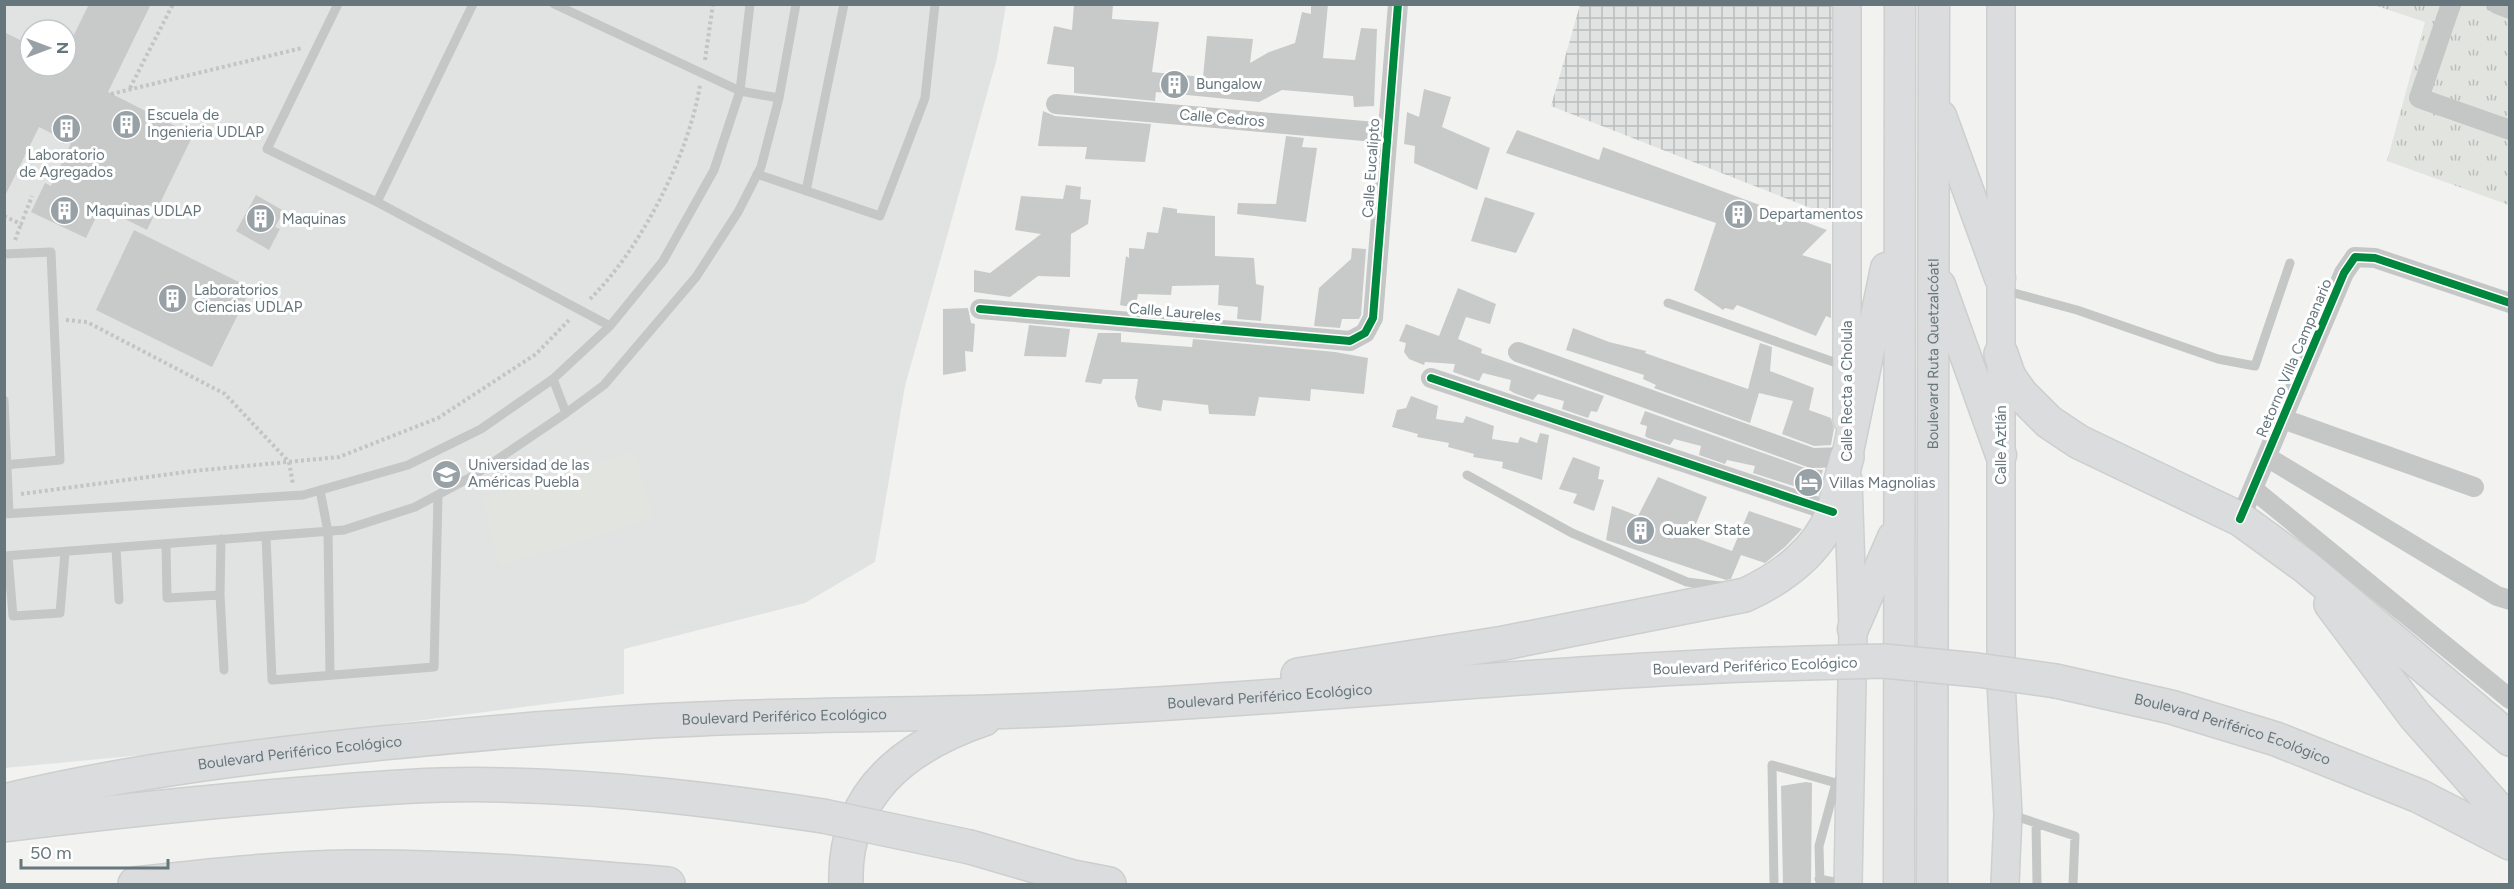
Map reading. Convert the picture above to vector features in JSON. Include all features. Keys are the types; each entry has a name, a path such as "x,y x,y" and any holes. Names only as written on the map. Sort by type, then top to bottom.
{"highway":[{"path":"2001,354 2009,377 2021,394 2063,433 2240,519 2306,567 2510,739"},
{"path":"1128,706 1218,687 1504,643 1726,601 1745,585 1781,576 1811,548 1833,512 1847,457"},
{"path":"2306,567 2415,716 2510,824"},
{"name":"Boulevard Periférico Ecológico","path":"4,801 94,782 222,761 554,726 703,719 1006,712 1128,706 1697,666 1884,661 2056,681 2171,707 2276,739 2419,796 2510,843"},
{"path":"846,885 848,849 852,829 870,792 883,776 935,741 1006,712"},
{"path":"4,825 249,798 383,788 500,785 600,789 690,798 823,816 970,847 1109,885"},
{"path":"135,885 231,873 348,867 493,870 668,885"}],"main road":[{"name":"Calle Recta a Cholula","path":"1846,885 1843,779 1853,629 1847,457 1847,4"},
{"path":"1899,885 1900,4"},
{"name":"Boulevard Ruta Quetzalcóatl","path":"1932,885 1934,4"},
{"path":"1934,57 1951,4"},
{"name":"Calle Aztlán","path":"2001,4 2001,682 2008,814 2006,885"},
{"path":"1934,97 2000,284"},
{"path":"1847,457 1899,203"},
{"path":"1933,266 2001,455"},
{"path":"1853,629 1898,526"}],"street":[{"name":"Calle Eucalipto","path":"1365,333 1373,318 1398,4"},
{"path":"2451,4 2419,98 2510,130"},
{"path":"2497,4 2510,9"},
{"name":"Calle Cedros","path":"1056,104 1387,133"},
{"name":"Retorno Villa Campanario","path":"2240,519 2344,273 2355,257 2375,258 2510,303"},
{"name":"Calle Laureles","path":"980,309 1350,341 1365,333"},
{"path":"1518,352 1812,458 1847,457"},
{"path":"1431,378 1833,512"},
{"path":"2283,418 2474,487"},
{"path":"2266,457 2497,596 2510,600"},
{"path":"2253,489 2510,699"}],"lane":[{"path":"338,4 267,149 376,202 610,326"},
{"path":"376,202 473,4"},
{"path":"554,4 740,91 779,98"},
{"path":"4,400 9,495 7,514 295,495 408,465 481,429 553,379 610,326 663,261 714,170 740,91 750,4"},
{"path":"65,552 60,613 13,616 6,556 344,530 415,507 473,476 604,385 696,277 738,212 757,174 779,98 796,4"},
{"path":"806,191 844,4"},
{"path":"757,174 880,216 925,98 935,4"},
{"path":"4,254 51,252 60,460 6,466"},
{"path":"2000,284 2218,359 2255,366 2290,263"},
{"path":"1668,303 1847,367"},
{"path":"553,379 566,413"},
{"path":"1467,475 1572,533 1687,582 1715,587 1745,585"},
{"path":"320,490 328,532 330,675"},
{"path":"266,536 272,680 434,667 438,495"},
{"path":"220,539 224,670"},
{"path":"166,544 167,598 220,595"},
{"path":"116,548 119,600"},
{"path":"1774,885 1772,765 1843,779 1819,846 1820,882 1846,885"},
{"path":"2008,814 2075,836 2073,885"},
{"path":"2036,823 2037,885"}],"path":[{"path":"130,88 173,4"},
{"path":"9,495 193,471 339,457 438,418 536,354 615,275 673,174 697,104 714,4"},
{"path":"111,94 317,45"},
{"path":"4,216 21,224 32,196"},
{"path":"54,318 87,322 225,394 290,462 295,495"}],"shaded area":[{"name":"Universidad de las Américas Puebla","path":"5,5 1006,5 997,58 905,386 875,562 805,603 624,649 624,694 185,751 5,768"},
{"path":"1580,5 1832,5 1831,216 1551,106"}],"green space":[{"path":"2374,5 2509,5 2509,205 2387,161 2425,22"},
{"path":"634,452 653,518 500,566 482,499"}],"building":[{"name":"Escuela de Ingenieria UDLAP","path":"89,4 151,4 108,92 193,135 147,230 101,207 86,238 31,212 45,183 51,186 71,143 39,127 4,198 4,32 18,39 18,78 78,78 78,26"},
{"path":"1074,4 1113,4 1112,19 1159,22 1152,72 1203,77 1207,36 1253,39 1250,63 1269,52 1295,43 1302,12 1311,14 1311,4 1328,4 1323,58 1355,60 1361,28 1377,29 1374,106 1354,107 1353,96 1282,90 1259,102 1156,92 1155,101 1074,93 1074,67 1047,64 1054,26 1072,30"},
{"path":"1424,89 1451,97 1442,127 1490,148 1477,190 1414,163 1415,146 1404,144 1407,112 1419,117"},
{"path":"1043,111 1055,116 1151,124 1145,162 1085,159 1087,147 1038,146"},
{"path":"1517,130 1599,160 1603,147 1827,230 1802,255 1831,264 1831,318 1826,316 1816,336 1737,305 1733,310 1725,308 1723,310 1694,290 1716,223 1506,153"},
{"path":"1286,136 1304,138 1302,147 1317,148 1306,222 1237,214 1238,203 1276,204"},
{"path":"1066,185 1081,187 1080,199 1091,200 1088,224 1071,234 1070,277 1038,276 1010,297 974,292 974,270 990,273 1041,234 1015,230 1021,196 1063,199"},
{"name":"Maquinas","path":"256,195 284,211 275,227 280,229 269,250 236,231"},
{"path":"1485,197 1535,213 1516,253 1471,241"},
{"path":"1163,207 1177,209 1177,213 1215,216 1215,256 1254,258 1256,284 1264,286 1261,321 1237,319 1238,307 1218,305 1219,285 1172,286 1171,295 1138,294 1135,308 1120,305 1129,248 1144,249 1147,232 1158,233"},
{"name":"Laboratorios Ciencias UDLAP","path":"134,230 251,288 212,367 96,310"},
{"path":"1352,248 1366,249 1361,315 1359,319 1342,319 1340,328 1314,326 1319,288 1351,259"},
{"path":"1458,288 1496,304 1490,324 1466,317 1458,339 1482,349 1481,353 1604,396 1597,412 1591,411 1588,418 1562,409 1564,401 1538,394 1533,400 1514,393 1509,390 1511,380 1483,373 1479,381 1453,372 1455,364 1425,362 1424,365 1409,359 1404,352 1406,343 1399,341 1406,324 1439,336"},
{"path":"968,308 971,323 975,324 973,352 965,351 966,371 943,375 943,309"},
{"path":"1029,325 1070,329 1066,357 1024,356"},
{"path":"1573,328 1609,342 1646,351 1645,353 1748,389 1760,343 1772,347 1770,371 1814,388 1809,410 1831,418 1834,429 1831,445 1814,446 1782,434 1793,401 1759,393 1750,423 1654,388 1656,385 1643,379 1644,375 1566,350"},
{"path":"1098,333 1121,333 1121,342 1192,347 1193,339 1335,352 1368,358 1364,394 1311,389 1310,401 1259,397 1255,416 1209,414 1208,405 1163,400 1161,411 1138,407 1135,398 1138,379 1103,379 1101,384 1085,382"},
{"path":"1411,396 1438,406 1436,419 1463,423 1466,416 1494,426 1492,439 1518,443 1520,437 1537,443 1540,433 1549,435 1542,480 1502,468 1503,462 1473,457 1474,454 1448,447 1449,443 1417,437 1418,434 1392,427 1397,410 1406,408"},
{"path":"1645,411 1808,469 1823,470 1815,493 1753,473 1755,466 1727,460 1725,464 1699,455 1701,446 1674,439 1670,445 1648,438 1645,436 1647,426 1640,424"},
{"path":"1573,457 1600,467 1598,479 1604,480 1594,511 1573,503 1577,494 1559,489"},
{"path":"1658,477 1707,497 1691,536 1732,551 1749,511 1802,529 1765,563 1741,555 1731,579 1726,580 1606,540 1612,506 1638,516"},
{"path":"1812,783 1811,885 1783,885 1781,786"}],"cycle path":[{"path":"980,309 1350,341 1365,333 1373,318 1398,4"},
{"path":"2240,519 2344,273 2355,257 2375,258 2510,303"},
{"path":"1431,378 1833,512"}],"place":[{"name":"Bungalow","path":"1175,84"},
{"name":"Escuela de Ingenieria UDLAP","path":"126,124"},
{"name":"Laboratorio de Agregados","path":"66,128"},
{"name":"Maquinas UDLAP","path":"65,211"},
{"name":"Departamentos","path":"1738,214"},
{"name":"Maquinas","path":"261,219"},
{"name":"Laboratorios Ciencias UDLAP","path":"173,299"},
{"name":"Universidad de las Américas Puebla","path":"447,474"},
{"name":"Villas Magnolias","path":"1808,483"},
{"name":"Quaker State","path":"1641,530"}]}
